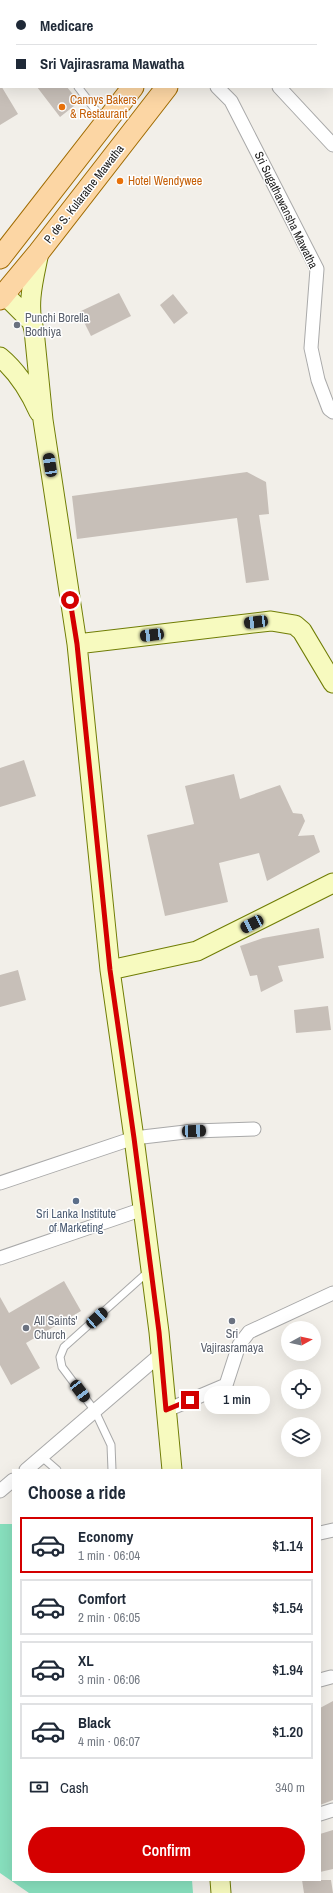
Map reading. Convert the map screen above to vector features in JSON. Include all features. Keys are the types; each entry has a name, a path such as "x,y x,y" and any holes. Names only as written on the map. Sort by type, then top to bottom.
{"main road":[{"path":"0,258 132,88"},
{"name":"P. de S. Kularatne Mawatha","path":"1,297 39,252 166,88"},
{"path":"39,252 31,291 31,321 34,330 43,420 77,644 110,970 151,1269 172,1469"},
{"path":"1,297 11,301 31,321"},
{"path":"0,357 11,366 30,394 43,420"},
{"path":"77,644 271,621 295,625 302,632 333,683"},
{"path":"110,970 197,951 333,883"},
{"path":"220,1881 221,1893"}],"street":[{"name":"Sri Sugathawansha Mawatha","path":"218,88 231,101 317,269 311,348 318,380 329,409 333,412"},
{"path":"280,88 333,145"},
{"path":"0,1183 134,1138 194,1131 254,1129"},
{"path":"0,1258 143,1209"},
{"path":"166,1410 226,1385 239,1345 249,1332 333,1293"},
{"path":"27,1469 161,1354"},
{"path":"0,1491 12,1481"},
{"path":"321,1533 333,1530"},
{"path":"321,1814 333,1810"}],"lane":[{"path":"79,88 105,123"},
{"path":"112,1469 111,1445 95,1411 62,1367 60,1357 64,1347 151,1269"},
{"path":"42,1457 56,1469"}],"green space":[{"path":"0,1524 12,1524 12,1881 192,1881 193,1893 29,1893 0,1873"}],"building":[{"path":"0,88 2,88 18,114 0,125"},
{"name":"Cannys Bakers & Restaurant","path":"38,88 68,88 79,102 60,117"},
{"path":"119,293 131,316 91,336 79,312"},
{"path":"173,294 188,313 174,324 160,305"},
{"path":"247,472 266,482 269,514 259,515 269,580 246,583 237,518 77,539 72,496"},
{"path":"24,760 36,796 0,807 0,768"},
{"path":"234,774 240,799 280,785 293,813 302,814 305,821 298,836 314,835 320,852 267,881 259,853 219,863 228,902 165,916 147,835 194,824 185,786"},
{"path":"319,928 324,958 278,966 283,981 261,992 257,975 250,976 240,946 263,938"},
{"path":"18,970 26,1000 0,1007 0,975"},
{"path":"328,1006 331,1030 296,1033 294,1010"},
{"name":"All Saints' Church","path":"64,1281 81,1311 26,1343 40,1368 11,1385 0,1365 0,1297 9,1313"},
{"path":"333,1701 333,1800 321,1805 321,1707"},
{"path":"333,1830 333,1869 321,1872 321,1834"},
{"path":"331,1880 333,1893 304,1893 302,1881"}],"place":[{"name":"Cannys Bakers & Restaurant","path":"62,107"},
{"name":"Hotel Wendywee","path":"120,181"},
{"name":"Punchi Borella Bodhiya","path":"17,325"},
{"name":"Sri Lanka Institute of Marketing","path":"76,1201"},
{"name":"Sri Vajirasramaya","path":"232,1321"},
{"name":"All Saints' Church","path":"26,1328"}],"route":[{"path":"70,600 77,644 110,970 151,1269 159,1332 166,1410 190,1400"}]}
